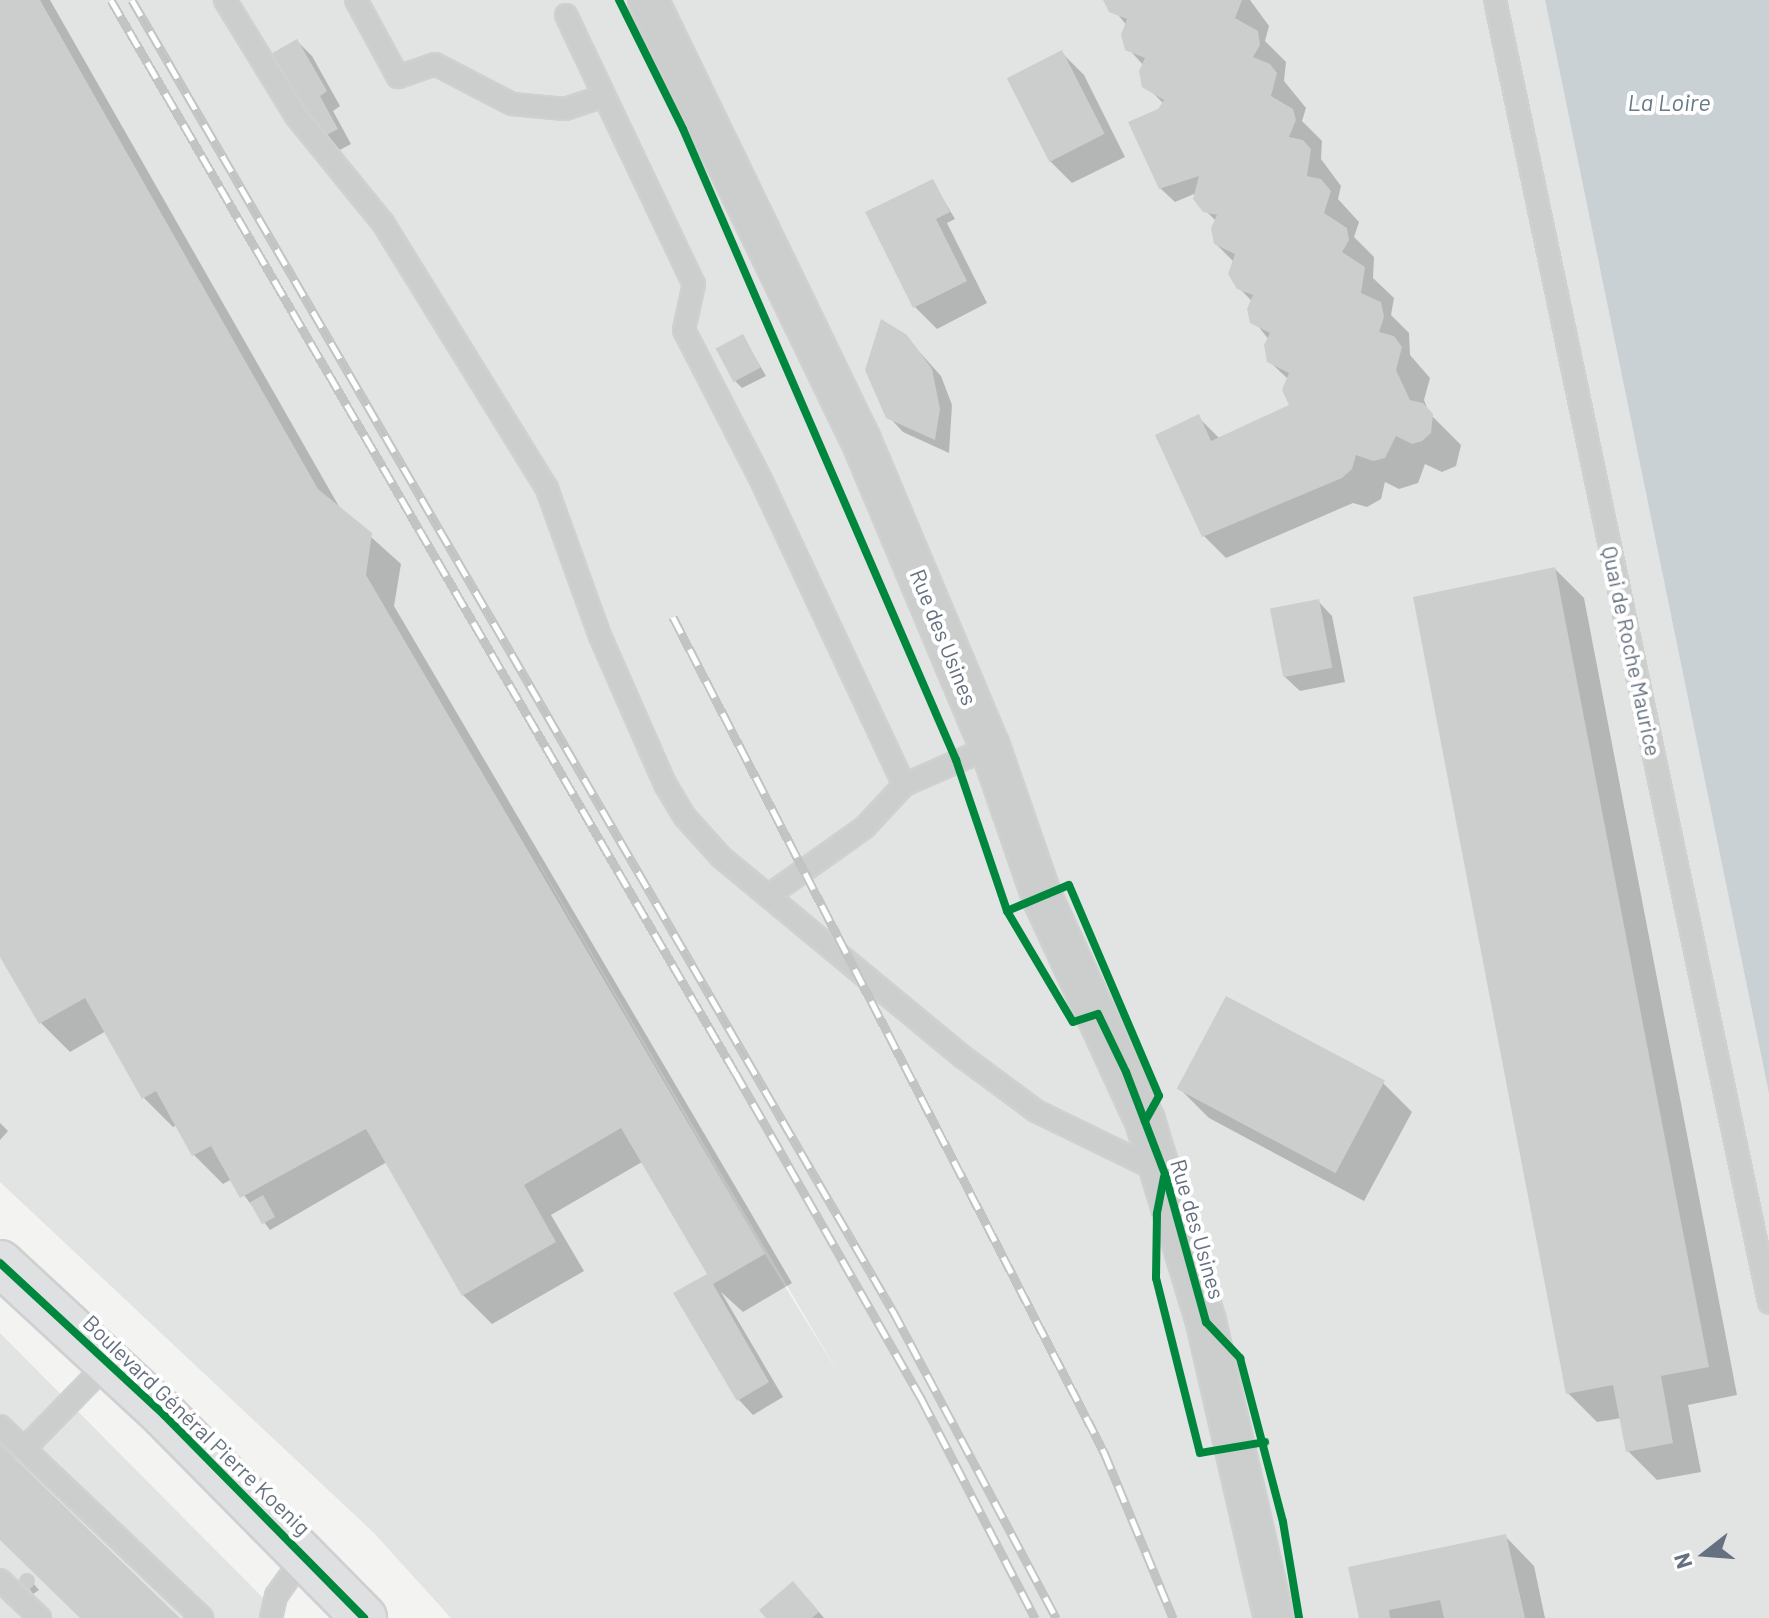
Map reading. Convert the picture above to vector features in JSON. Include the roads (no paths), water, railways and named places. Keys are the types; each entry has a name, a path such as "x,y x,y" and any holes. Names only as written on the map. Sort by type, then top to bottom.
{"main road":[{"name":"Boulevard Général Pierre Koenig","path":"0,1263 109,1362 305,1555 364,1618"}],"street":[{"name":"Rue des Usines","path":"648,0 860,438 990,747 1042,897 1126,1072 1165,1174 1206,1322 1274,1618"}],"lane":[{"path":"225,0 296,116 383,223 547,489 600,636 665,784 721,857 877,989 1036,1111 1165,1174"},
{"path":"356,0 398,77 435,64 512,104 553,108 604,96"},
{"name":"Quai de Roche Maurice","path":"1495,0 1769,1302"},
{"path":"566,15 694,284 684,330 762,482 904,785"},
{"path":"768,896 865,827 904,785 990,747"},
{"path":"25,1448 109,1362"},
{"path":"0,1426 202,1618"},
{"path":"271,1618 276,1596 305,1555"},
{"path":"0,1580 40,1618"}],"water":[{"name":"La Loire","path":"1545,0 1769,0 1769,1094"}],"railway":[{"path":"111,0 735,1072 922,1400 1035,1618"},
{"path":"132,0 893,1311 1056,1618"},
{"path":"673,617 1104,1452 1173,1618"}]}
